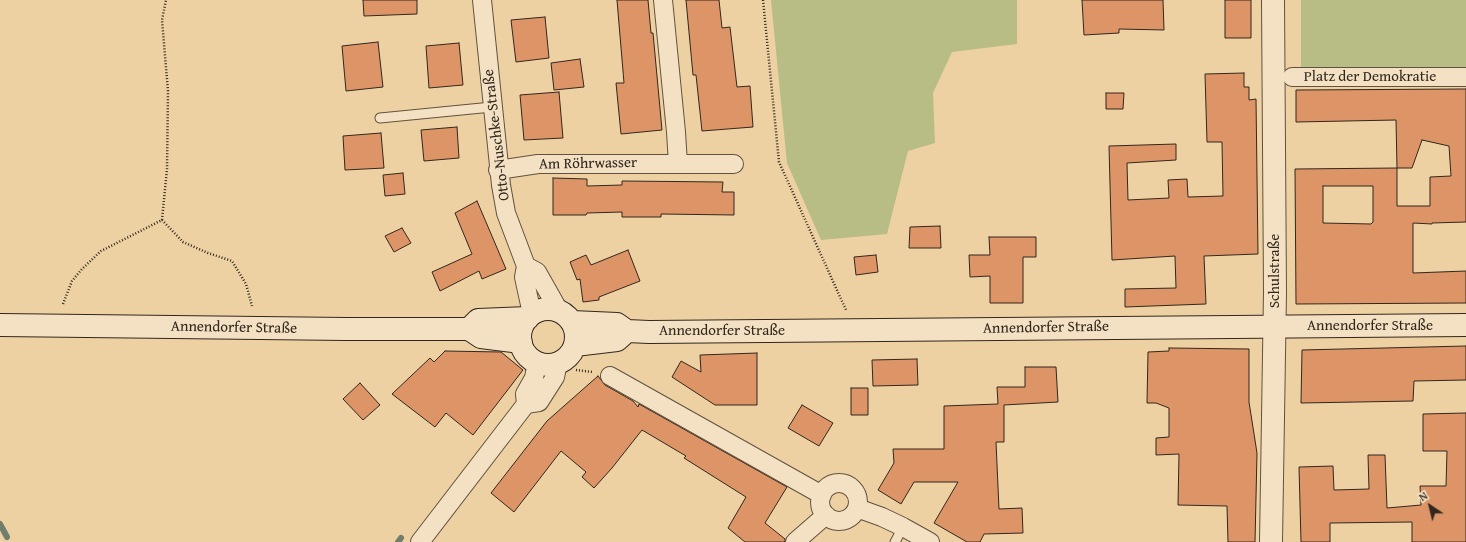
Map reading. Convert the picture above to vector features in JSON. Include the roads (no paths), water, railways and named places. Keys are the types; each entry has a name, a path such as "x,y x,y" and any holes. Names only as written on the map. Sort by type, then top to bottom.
{"main road":[{"name":"Schulstraße","path":"1271,542 1274,326 1283,77 1273,0"},
{"path":"548,309 566,317 576,334 575,346 567,357 548,362 526,354 521,342 522,329 530,316 542,310 548,309"},
{"name":"Annendorfer Straße","path":"469,328 478,320 530,316"},
{"name":"Annendorfer Straße","path":"566,317 617,324 627,331 657,332 1466,325"},
{"name":"Annendorfer Straße","path":"0,325 253,329 469,328 481,337 521,342"},
{"path":"575,346 616,340 627,331"}],"street":[{"name":"Otto-Nuschke-Straße","path":"482,0 498,170 506,213 526,266 524,277 530,316"},
{"path":"663,0 678,164"},
{"name":"Platz der Demokratie","path":"1283,77 1466,77"},
{"name":"Am Röhrwasser","path":"498,170 538,164 734,164"},
{"name":"Otto-Nuschke-Straße","path":"526,266 537,272 566,317"},
{"path":"420,542 526,404 525,394 534,378 548,362"},
{"path":"610,376 822,495"},
{"path":"834,484 846,484 855,491 857,497 857,508 854,514 844,520 831,519 826,516 821,506 822,495 825,490 834,484"},
{"path":"857,508 882,517 899,534 930,542"},
{"path":"795,542 826,516"}],"lane":[{"path":"380,118 492,107"}],"waterway":[{"path":"0,524 7,537"},
{"path":"398,542 401,538"}]}
